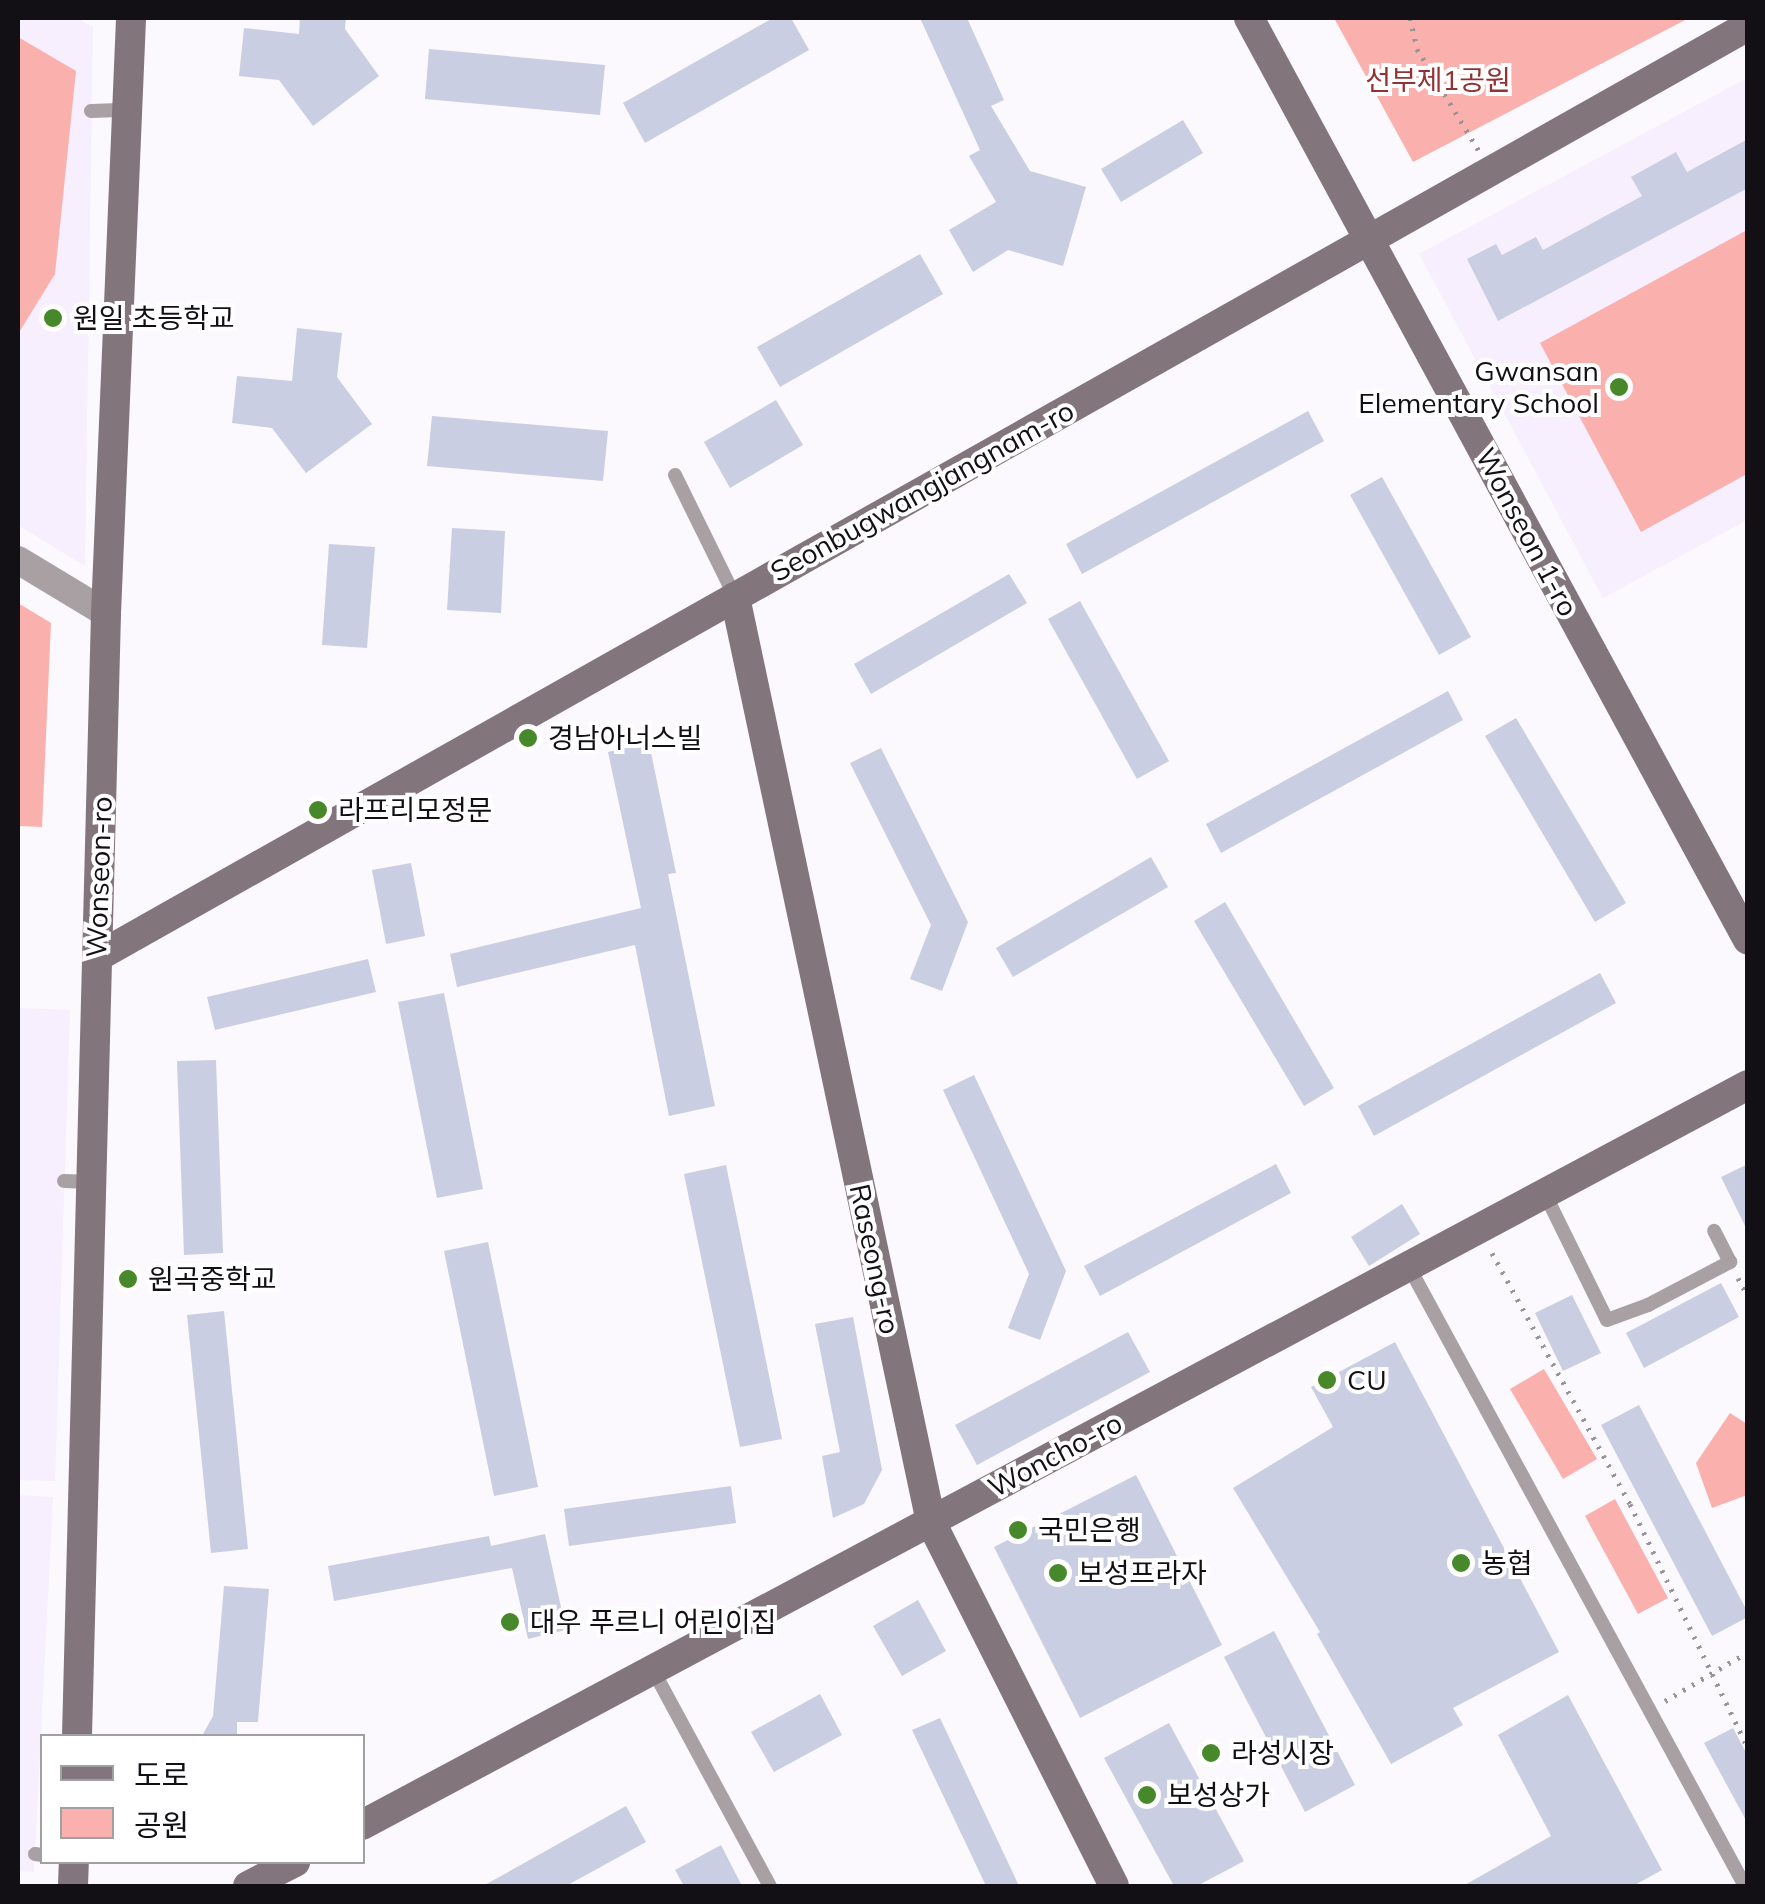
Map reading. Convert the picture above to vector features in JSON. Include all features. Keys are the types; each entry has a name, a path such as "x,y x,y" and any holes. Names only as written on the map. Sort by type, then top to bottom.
{"street":[{"name":"Wonseon-ro","path":"77,1734 78,1181 97,957 106,613 131,18"},
{"name":"Wonseon 1-ro","path":"1249,18 1748,940"},
{"name":"Seonbugwangjangnam-ro","path":"97,957 1748,26"},
{"path":"18,560 106,613"},
{"name":"Raseong-ro","path":"735,597 931,1522 1114,1886"},
{"name":"Woncho-ro","path":"365,1824 1748,1085"},
{"path":"248,1886 291,1864"}],"lane":[{"path":"92,112 127,110"},
{"path":"674,475 735,597"},
{"path":"1545,1194 1608,1320 1648,1305 1730,1262 1714,1231"},
{"path":"1409,1266 1745,1886"},
{"path":"653,1670 770,1886"}],"path":[{"path":"1410,18 1418,49 1492,170"},
{"path":"1478,1229 1630,1504 1709,1675 1748,1748"},
{"path":"1650,1710 1748,1652"}],"shaded area":[{"name":"원일 초등학교","path":"18,18 76,18 93,27 85,566 18,525"},
{"name":"Gwansan Elementary School","path":"1747,78 1747,520 1603,598 1419,254"},
{"path":"18,1008 70,1010 55,1481 18,1480"},
{"path":"18,1495 53,1497 34,1872 18,1871"}],"green space":[{"name":"선부제1공원","path":"1334,18 1689,18 1413,162"},
{"path":"18,37 76,71 55,274 18,334"},
{"path":"1747,230 1747,474 1641,532 1540,343"},
{"path":"18,603 51,623 42,827 18,826"},
{"path":"1544,1369 1597,1459 1563,1479 1510,1389"},
{"path":"1730,1413 1747,1424 1747,1495 1712,1508 1696,1463"},
{"path":"1615,1499 1668,1598 1638,1614 1585,1516"}],"building":[{"path":"300,18 346,18 345,29 379,76 313,126 279,80 239,76 244,28 299,34"},
{"path":"773,18 791,18 809,50 645,143 623,103"},
{"path":"920,18 967,18 1004,100 991,106 1030,171 1086,187 1063,266 1008,250 973,272 949,230 996,202 969,156 980,150"},
{"path":"429,49 605,65 600,115 425,99"},
{"path":"1183,120 1203,153 1121,202 1101,169"},
{"path":"1748,139 1748,188 1498,321 1467,259 1496,244 1502,255 1536,237 1543,250 1642,196 1631,177 1676,152 1687,172"},
{"path":"920,254 943,294 780,387 757,347"},
{"path":"297,328 342,333 337,377 372,424 306,473 272,428 232,423 237,376 292,381"},
{"path":"776,400 803,445 730,488 704,442"},
{"path":"1308,411 1324,441 1082,574 1066,544"},
{"path":"432,416 608,431 603,481 427,466"},
{"path":"1382,477 1471,637 1439,655 1350,495"},
{"path":"452,528 505,531 501,613 447,610"},
{"path":"329,544 375,547 367,648 322,645"},
{"path":"1009,574 1027,603 871,694 854,664"},
{"path":"1080,601 1169,761 1137,779 1048,619"},
{"path":"1448,691 1463,720 1221,853 1206,824"},
{"path":"1516,718 1626,903 1595,922 1485,736"},
{"path":"649,743 676,873 668,874 715,1106 669,1116 635,945 457,987 450,954 641,908 608,752"},
{"path":"881,748 968,922 942,991 910,979 931,925 850,763"},
{"path":"1151,857 1168,887 1013,977 996,948"},
{"path":"411,863 425,936 386,944 372,870"},
{"path":"1225,902 1334,1088 1304,1106 1194,921"},
{"path":"368,959 376,992 215,1030 207,997"},
{"path":"1600,973 1616,1003 1374,1136 1358,1106"},
{"path":"444,993 483,1189 437,1198 398,1002"},
{"path":"216,1060 223,1253 184,1255 177,1061"},
{"path":"974,1075 1066,1271 1040,1340 1008,1328 1029,1274 943,1090"},
{"path":"1276,1164 1291,1193 1100,1296 1084,1266"},
{"path":"1748,1164 1748,1232 1721,1177"},
{"path":"726,1165 782,1439 740,1447 684,1174"},
{"path":"1402,1204 1420,1234 1369,1266 1351,1237"},
{"path":"488,1242 538,1487 494,1496 444,1251"},
{"path":"1721,1283 1739,1317 1644,1368 1626,1333"},
{"path":"1572,1295 1601,1353 1563,1371 1535,1313"},
{"path":"224,1311 248,1549 211,1553 187,1315"},
{"path":"853,1317 882,1470 864,1504 833,1518 822,1456 840,1452 815,1324"},
{"path":"1128,1332 1150,1372 977,1465 955,1425"},
{"path":"1395,1342 1559,1652 1453,1708 1463,1725 1391,1764 1317,1634 1320,1632 1233,1488 1333,1427 1311,1387"},
{"path":"1639,1405 1748,1613 1748,1617 1712,1636 1601,1425"},
{"path":"1136,1475 1222,1645 1080,1718 994,1547"},
{"path":"731,1486 736,1523 569,1546 564,1509"},
{"path":"545,1534 566,1630 528,1639 512,1568 334,1601 328,1566 489,1536 491,1546"},
{"path":"224,1586 269,1589 258,1722 237,1722 237,1734 203,1734 213,1716"},
{"path":"918,1600 946,1651 902,1676 873,1626"},
{"path":"1274,1631 1355,1785 1305,1812 1224,1657"},
{"path":"820,1694 842,1735 774,1772 751,1732"},
{"path":"1568,1695 1662,1870 1633,1886 1463,1886 1551,1836 1498,1735"},
{"path":"940,1718 1019,1886 986,1886 912,1730"},
{"path":"1169,1723 1244,1861 1197,1886 1174,1886 1104,1758"},
{"path":"1733,1728 1748,1756 1748,1824 1704,1743"},
{"path":"626,1806 646,1842 566,1886 483,1886"},
{"path":"721,1845 742,1886 684,1886 675,1870"}],"place":[{"name":"원일 초등학교","path":"53,318"},
{"name":"Gwansan Elementary School","path":"1619,387"},
{"name":"경남아너스빌","path":"528,738"},
{"name":"라프리모정문","path":"318,810"},
{"name":"원곡중학교","path":"128,1279"},
{"name":"CU","path":"1327,1380"},
{"name":"국민은행","path":"1018,1530"},
{"name":"농협","path":"1461,1563"},
{"name":"보성프라자","path":"1058,1573"},
{"name":"대우 푸르니 어린이집","path":"510,1622"},
{"name":"라성시장","path":"1211,1753"},
{"name":"보성상가","path":"1147,1795"}]}
